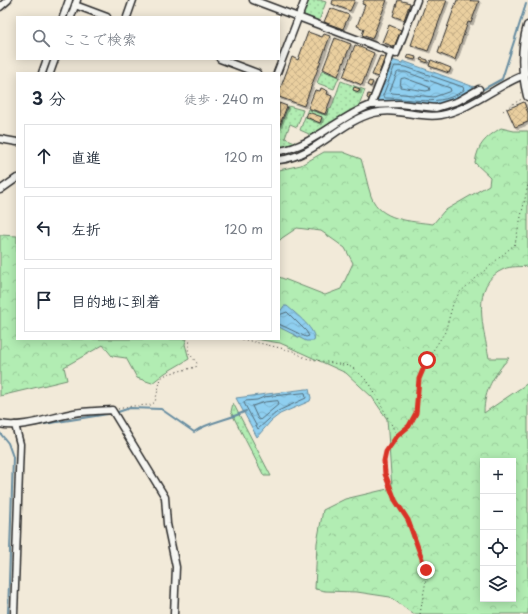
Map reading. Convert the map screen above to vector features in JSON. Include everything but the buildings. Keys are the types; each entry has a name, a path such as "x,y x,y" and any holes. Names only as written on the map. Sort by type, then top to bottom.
{"main road":[{"path":"528,26 523,55 524,75 528,96"}],"street":[{"path":"0,7 8,0"},
{"path":"63,16 69,0"},
{"path":"127,16 133,0"},
{"path":"253,0 396,54 417,0"},
{"path":"277,72 304,0"},
{"path":"71,16 76,3 105,16"},
{"path":"372,105 392,52"},
{"path":"42,72 47,60"},
{"path":"50,72 55,60"},
{"path":"223,60 254,72"},
{"path":"280,160 299,155 317,146 360,119 375,113 397,111 430,116 441,115 464,106 524,75"},
{"path":"280,152 300,146 352,113 372,105 400,104 436,108 458,100 478,89"},
{"path":"0,139 16,141"},
{"path":"0,190 9,186 16,179"},
{"path":"0,424 15,425 54,419 73,414 112,410 165,498 167,524 176,567 174,614"},
{"path":"14,614 20,444 15,425"}],"path":[{"path":"503,111 511,104 528,96"},
{"path":"420,614 426,580 424,560 411,532 408,520 395,500 385,474 384,461 386,452 397,436 409,426 416,413 419,379 427,360 444,332 453,304 459,293 515,244 528,185"},
{"path":"112,410 132,406 151,405 156,402 162,378 167,374 196,366 197,363 188,352 190,340"},
{"path":"246,340 293,351 310,360 349,366 356,370 370,384 397,436"}],"green space":[{"path":"307,0 320,0 326,2 319,21 302,14"},
{"path":"322,70 339,77 334,89 317,83"},
{"path":"341,81 365,90 359,106 308,139 309,134 300,130 308,109 326,115 329,108 331,109"},
{"path":"288,106 303,110 297,127 290,124 285,138 295,142 296,144 280,149 280,127"},
{"path":"501,128 514,131 528,131 528,266 506,268 493,276 486,285 483,296 482,321 489,358 509,358 491,383 484,405 484,413 528,383 528,614 413,614 390,597 357,592 325,591 315,589 317,543 323,510 345,499 392,488 387,419 372,397 346,373 280,343 261,340 280,340 280,277 325,295 341,289 353,263 345,248 321,231 297,228 280,240 280,170 301,165 324,152 343,152 361,159 371,196 375,204 381,210 397,218 433,224 444,211 489,185 490,177 475,163 476,156 483,142"},
{"path":"0,235 16,236 16,340 187,340 185,344 189,359 165,373 152,383 137,378 126,358 112,356 103,345 64,367 67,380 0,396"},
{"path":"233,403 271,476 264,476 231,412"}],"water":[{"path":"392,60 402,63 403,61 477,88 454,100 435,106 376,103"},
{"path":"284,306 287,306 313,332 314,341 306,341 280,328 280,312"},
{"path":"309,389 311,398 310,401 280,414 271,421 257,437 236,398"}],"waterway":[{"path":"480,91 502,79 526,4"},
{"path":"280,154 290,152 308,144"},
{"path":"118,412 130,408 161,409 194,432 206,425 233,417 246,411"},
{"path":"32,426 108,414"},
{"path":"0,433 8,443 13,457 8,614"}],"route":[{"path":"426,570 424,560 411,532 408,520 395,500 385,474 384,461 386,452 397,436 409,426 416,413 419,379 427,360"}]}
